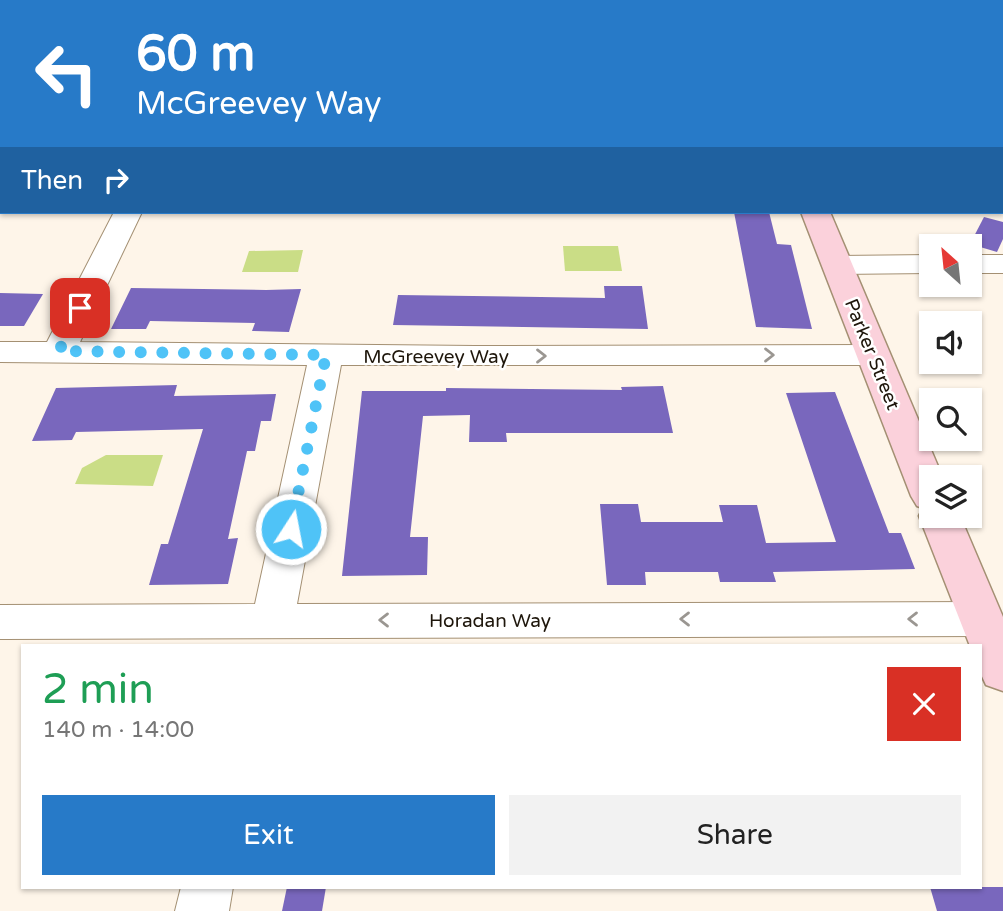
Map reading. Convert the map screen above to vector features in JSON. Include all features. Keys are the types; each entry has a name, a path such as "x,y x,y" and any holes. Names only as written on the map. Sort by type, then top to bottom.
{"street":[{"path":"59,351 127,214"},
{"name":"Parker Street","path":"816,214 919,467"},
{"path":"838,265 919,264"},
{"path":"982,264 1003,264"},
{"name":"McGreevey Way","path":"0,352 872,355"},
{"path":"264,629 326,355"},
{"path":"944,528 1003,671"},
{"name":"Horadan Way","path":"0,622 264,629 981,619"},
{"path":"202,911 206,889"}],"green space":[{"path":"563,246 618,246 622,271 565,271"},
{"path":"303,250 298,272 242,272 249,251"},
{"path":"106,455 163,455 153,486 75,484 82,468"}],"building":[{"path":"734,214 770,214 777,244 791,245 812,329 756,327"},
{"path":"984,217 1003,222 1003,239 997,252 982,248 982,234 975,234"},
{"path":"604,286 642,286 648,329 393,325 398,295 605,298"},
{"path":"131,288 301,289 289,332 252,331 255,323 150,321 146,329 111,329"},
{"path":"0,293 43,294 24,326 0,326"},
{"path":"177,385 174,396 276,394 271,421 261,421 255,451 247,451 228,539 238,538 228,584 149,585 161,544 168,544 203,429 76,432 72,440 32,441 56,388"},
{"path":"663,386 673,433 506,433 507,442 469,442 470,415 423,416 410,537 428,537 427,575 342,576 362,391 446,391 446,388 622,390 621,387"},
{"path":"835,392 889,533 901,533 915,569 773,572 776,582 720,582 718,572 645,572 646,585 607,585 600,504 638,504 641,522 723,522 719,505 757,505 766,543 836,542 786,393"},
{"path":"1003,887 1003,911 937,911 931,889"},
{"path":"287,889 326,889 322,911 282,911"}],"route":[{"path":"80,308 59,351 326,355 291,529"}]}
